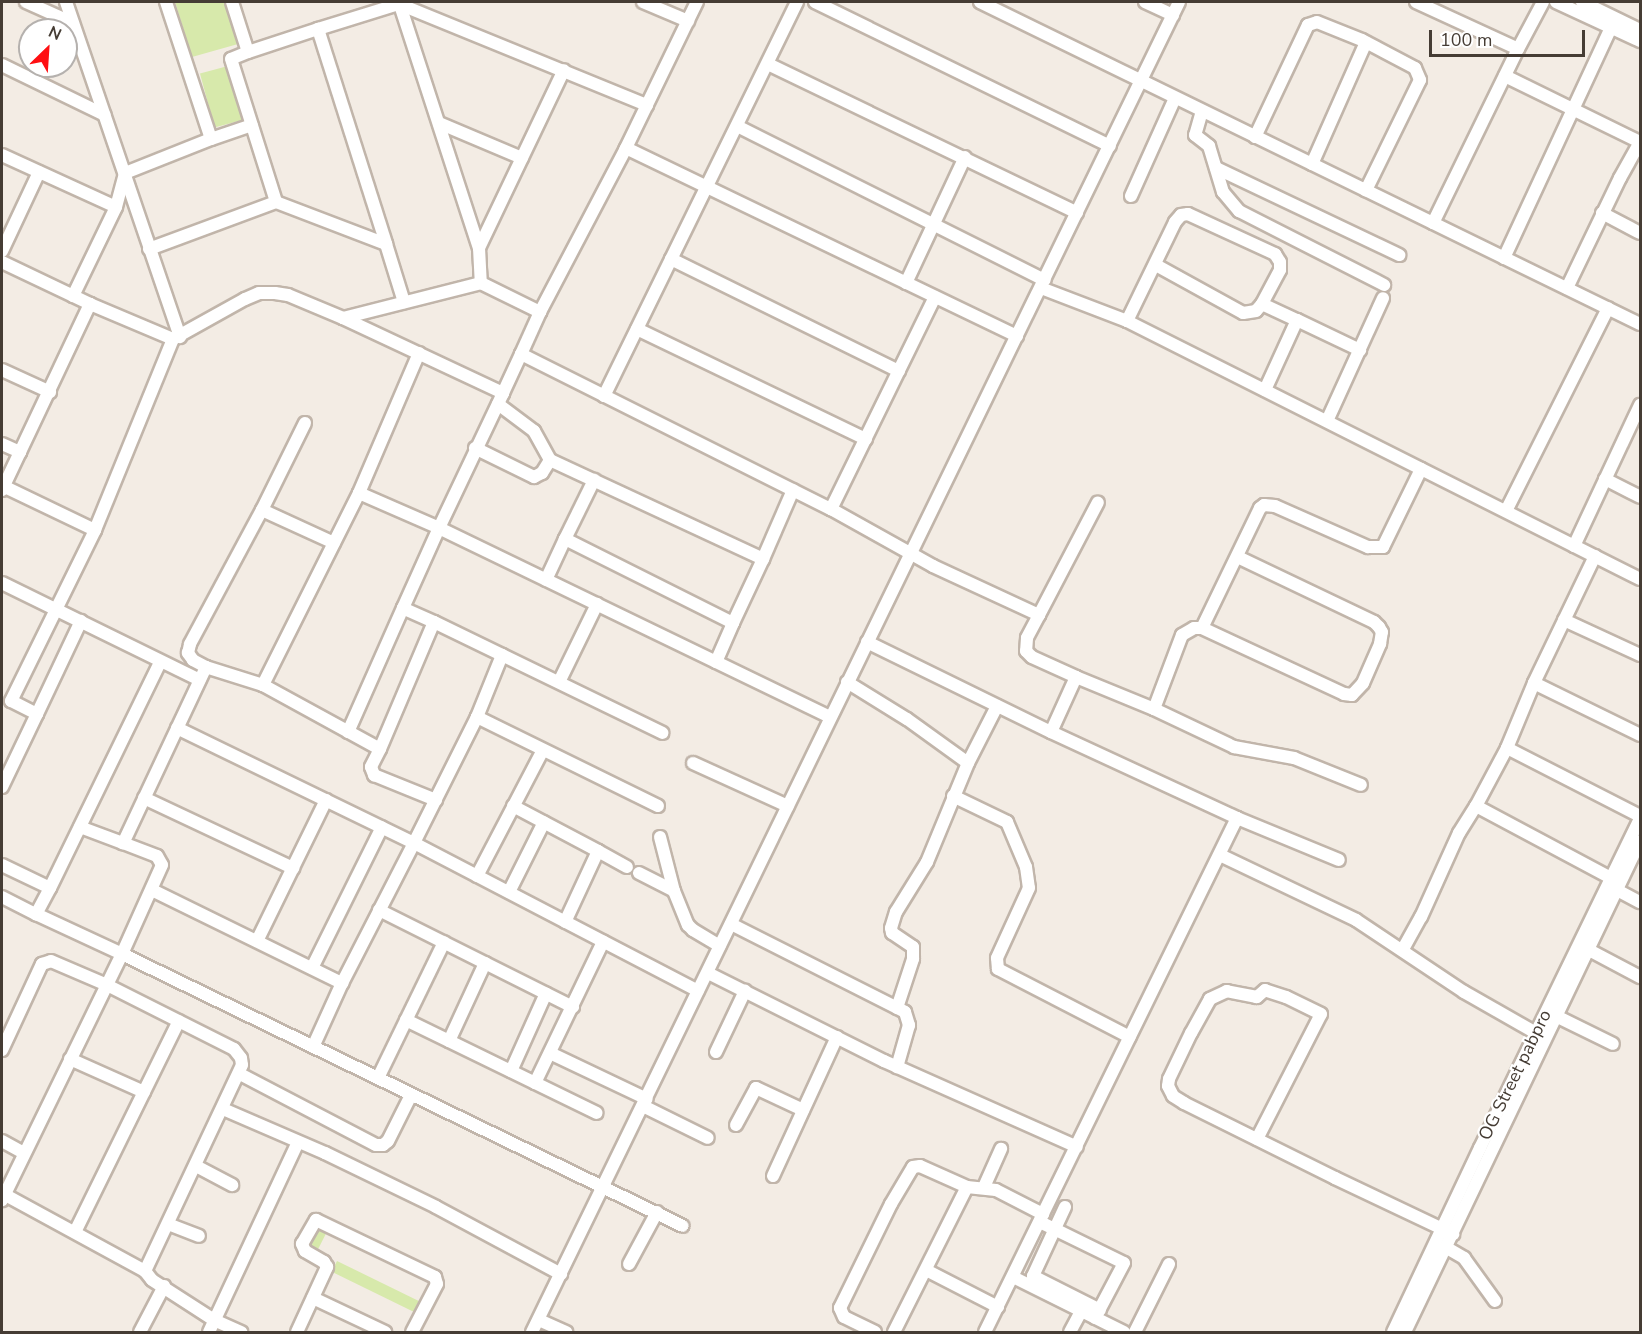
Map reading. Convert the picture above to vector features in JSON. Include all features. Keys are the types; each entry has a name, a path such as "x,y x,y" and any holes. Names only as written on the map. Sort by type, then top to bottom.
{"street":[{"path":"26,2 62,18"},
{"path":"66,2 71,18"},
{"path":"166,2 211,139"},
{"path":"232,2 248,52"},
{"path":"643,2 688,21"},
{"path":"348,732 475,448 501,399 540,312 626,148 697,2"},
{"path":"604,396 797,2"},
{"path":"814,2 1110,146"},
{"path":"980,2 1641,324"},
{"path":"1145,2 1173,15"},
{"path":"532,1332 1179,2"},
{"path":"1416,2 1518,50"},
{"path":"1433,223 1542,2"},
{"path":"1556,2 1582,4 1641,30"},
{"path":"276,202 231,59 399,3 647,105"},
{"path":"399,3 479,248 481,283"},
{"path":"1598,10 1611,27 1641,41"},
{"path":"1255,137 1308,25 1317,22 1366,42 1415,68 1420,80 1366,190"},
{"path":"1504,258 1611,27"},
{"path":"318,29 404,302"},
{"path":"78,37 125,173 177,338"},
{"path":"1312,164 1366,42"},
{"path":"768,64 1077,213"},
{"path":"2,65 105,115"},
{"path":"479,248 564,70"},
{"path":"1505,76 1640,142 1602,213 1567,288"},
{"path":"1131,196 1175,98"},
{"path":"1202,111 1194,132 1198,139 1209,146 1223,192 1239,211 1384,291 1327,421"},
{"path":"439,123 522,158"},
{"path":"125,173 252,125"},
{"path":"737,126 933,224 1043,284 1127,321 1641,579"},
{"path":"626,148 1017,336"},
{"path":"2,155 116,207"},
{"path":"906,283 965,157"},
{"path":"1216,168 1399,255"},
{"path":"2,251 39,172"},
{"path":"73,296 116,207 125,173"},
{"path":"149,249 276,202 386,244"},
{"path":"1602,213 1641,233"},
{"path":"1127,321 1175,222 1181,215 1188,214 1275,254 1280,262 1280,270 1256,311 1243,313 1156,265"},
{"path":"671,259 899,370"},
{"path":"2,262 90,304 177,338"},
{"path":"343,318 481,283 540,312"},
{"path":"37,714 6,699 58,609 95,530 177,338 259,293 288,295 418,353 501,399 528,424 550,460 763,559"},
{"path":"831,509 935,297"},
{"path":"90,304 50,392 2,488 95,530"},
{"path":"1262,304 1360,350"},
{"path":"1506,511 1608,308"},
{"path":"1265,390 1297,320"},
{"path":"638,328 866,439"},
{"path":"263,686 359,493 418,353"},
{"path":"521,354 831,509 910,554 1039,615"},
{"path":"2,370 50,392"},
{"path":"1574,546 1639,410"},
{"path":"305,423 262,510 190,644 189,653 193,660 206,667 263,686 380,748"},
{"path":"2,444 20,453"},
{"path":"475,448 534,477 542,473 550,460"},
{"path":"1202,628 1238,557 1256,515 1264,505 1275,506 1368,547 1383,547 1421,469"},
{"path":"1605,479 1641,497"},
{"path":"546,580 594,480"},
{"path":"716,662 793,490"},
{"path":"359,493 439,528 830,717"},
{"path":"1098,502 1027,638 1026,651 1032,657 1154,709 1234,747 1294,758 1361,785"},
{"path":"262,510 334,543"},
{"path":"565,539 733,623"},
{"path":"1403,949 1421,917 1459,833 1507,748 1533,683 1595,556"},
{"path":"1154,709 1182,635 1189,628 1202,628 1344,694 1352,695 1363,683 1380,644 1382,632 1379,627 1374,622 1238,557"},
{"path":"2,583 200,680"},
{"path":"559,682 597,604"},
{"path":"403,608 663,733"},
{"path":"1564,620 1641,655"},
{"path":"2,787 5,773 37,714 81,621"},
{"path":"434,622 371,767 374,775 436,800"},
{"path":"867,642 1052,732 1237,818 1339,860"},
{"path":"313,1047 342,983 477,717 502,655"},
{"path":"36,914 51,888 160,662"},
{"path":"123,843 206,667"},
{"path":"1052,732 1076,677"},
{"path":"847,682 906,719 968,763"},
{"path":"1533,683 1641,735"},
{"path":"897,1008 913,959 913,947 908,941 892,933 891,928 900,905 927,862 968,763 998,706"},
{"path":"477,717 658,806"},
{"path":"177,728 414,843 698,991"},
{"path":"1507,748 1641,817"},
{"path":"477,876 543,750"},
{"path":"693,763 788,806"},
{"path":"953,796 1007,822 1026,867 1029,888 996,958 998,969 1130,1037"},
{"path":"144,798 293,868"},
{"path":"257,941 326,800"},
{"path":"513,806 674,891"},
{"path":"1476,806 1611,878"},
{"name":"OG Street pabpro","path":"1393,1332 1447,1232 1542,1036 1611,878 1641,817"},
{"path":"985,1332 1237,818"},
{"path":"509,892 544,822"},
{"path":"80,827 157,856 161,861 152,890 122,954 3,1197 75,1232 146,1271 152,1280 214,1320 241,1332"},
{"path":"312,968 382,827"},
{"path":"660,837 674,891 693,930 720,946"},
{"name":"OG Street pabpro","path":"1542,1036 1558,1017 1641,841"},
{"path":"565,922 598,851"},
{"path":"1220,855 1322,903 1403,949 1464,992 1542,1036"},
{"path":"2,865 51,888"},
{"path":"152,890 342,983"},
{"path":"1617,890 1641,902"},
{"path":"2,897 683,1226"},
{"path":"379,910 573,1007"},
{"path":"731,924 904,1012 909,1025 897,1067"},
{"path":"378,1078 444,942"},
{"path":"535,1083 603,942"},
{"path":"1589,950 1641,977"},
{"path":"2,1050 46,962 51,961 107,985 234,1049 241,1058 240,1074 146,1271"},
{"path":"449,1041 485,963"},
{"path":"708,972 897,1067 1077,1147"},
{"path":"1257,1139 1321,1014 1286,997 1265,990 1257,997 1227,991 1210,999 1207,1004 1170,1079 1168,1086 1173,1095 1184,1103 1257,1139 1447,1232"},
{"path":"716,1052 745,991"},
{"path":"511,1071 546,993"},
{"path":"1558,1017 1613,1044"},
{"path":"406,1020 597,1113"},
{"path":"75,1232 179,1021"},
{"path":"773,1176 837,1037"},
{"path":"550,1053 645,1102 708,1138"},
{"path":"70,1059 144,1092"},
{"path":"240,1074 375,1145 383,1145 388,1141 411,1095"},
{"path":"736,1125 756,1088 804,1110"},
{"path":"223,1109 436,1207 561,1274"},
{"path":"2,1141 24,1153"},
{"path":"208,1332 298,1142"},
{"path":"984,1187 1001,1149"},
{"path":"196,1166 232,1185"},
{"path":"875,1332 844,1317 840,1308 908,1172 920,1166 967,1187 996,1190 1041,1218 1054,1229 1124,1263 1097,1314"},
{"path":"894,1332 967,1187"},
{"path":"1065,1207 1033,1276 1124,1332"},
{"path":"629,1264 657,1212"},
{"path":"297,1332 327,1267 324,1262 305,1251 302,1244 316,1220 435,1277 438,1284 411,1332"},
{"path":"168,1224 199,1236"},
{"name":"OG Street pabpro","path":"1405,1332 1446,1248 1447,1232"},
{"path":"1446,1248 1464,1258 1495,1301"},
{"path":"1135,1332 1169,1264"},
{"path":"926,1270 998,1307"},
{"path":"1013,1277 1081,1311 1097,1314"},
{"path":"140,1332 164,1286"},
{"path":"314,1298 385,1332"},
{"path":"1070,1332 1081,1311"},
{"path":"539,1320 566,1332"}],"green space":[{"path":"175,2 225,2 238,44 192,57"},
{"path":"228,66 242,120 214,128 200,74"},
{"path":"319,1223 329,1228 318,1249 308,1244"},
{"path":"337,1261 419,1301 414,1312 332,1272"}]}
